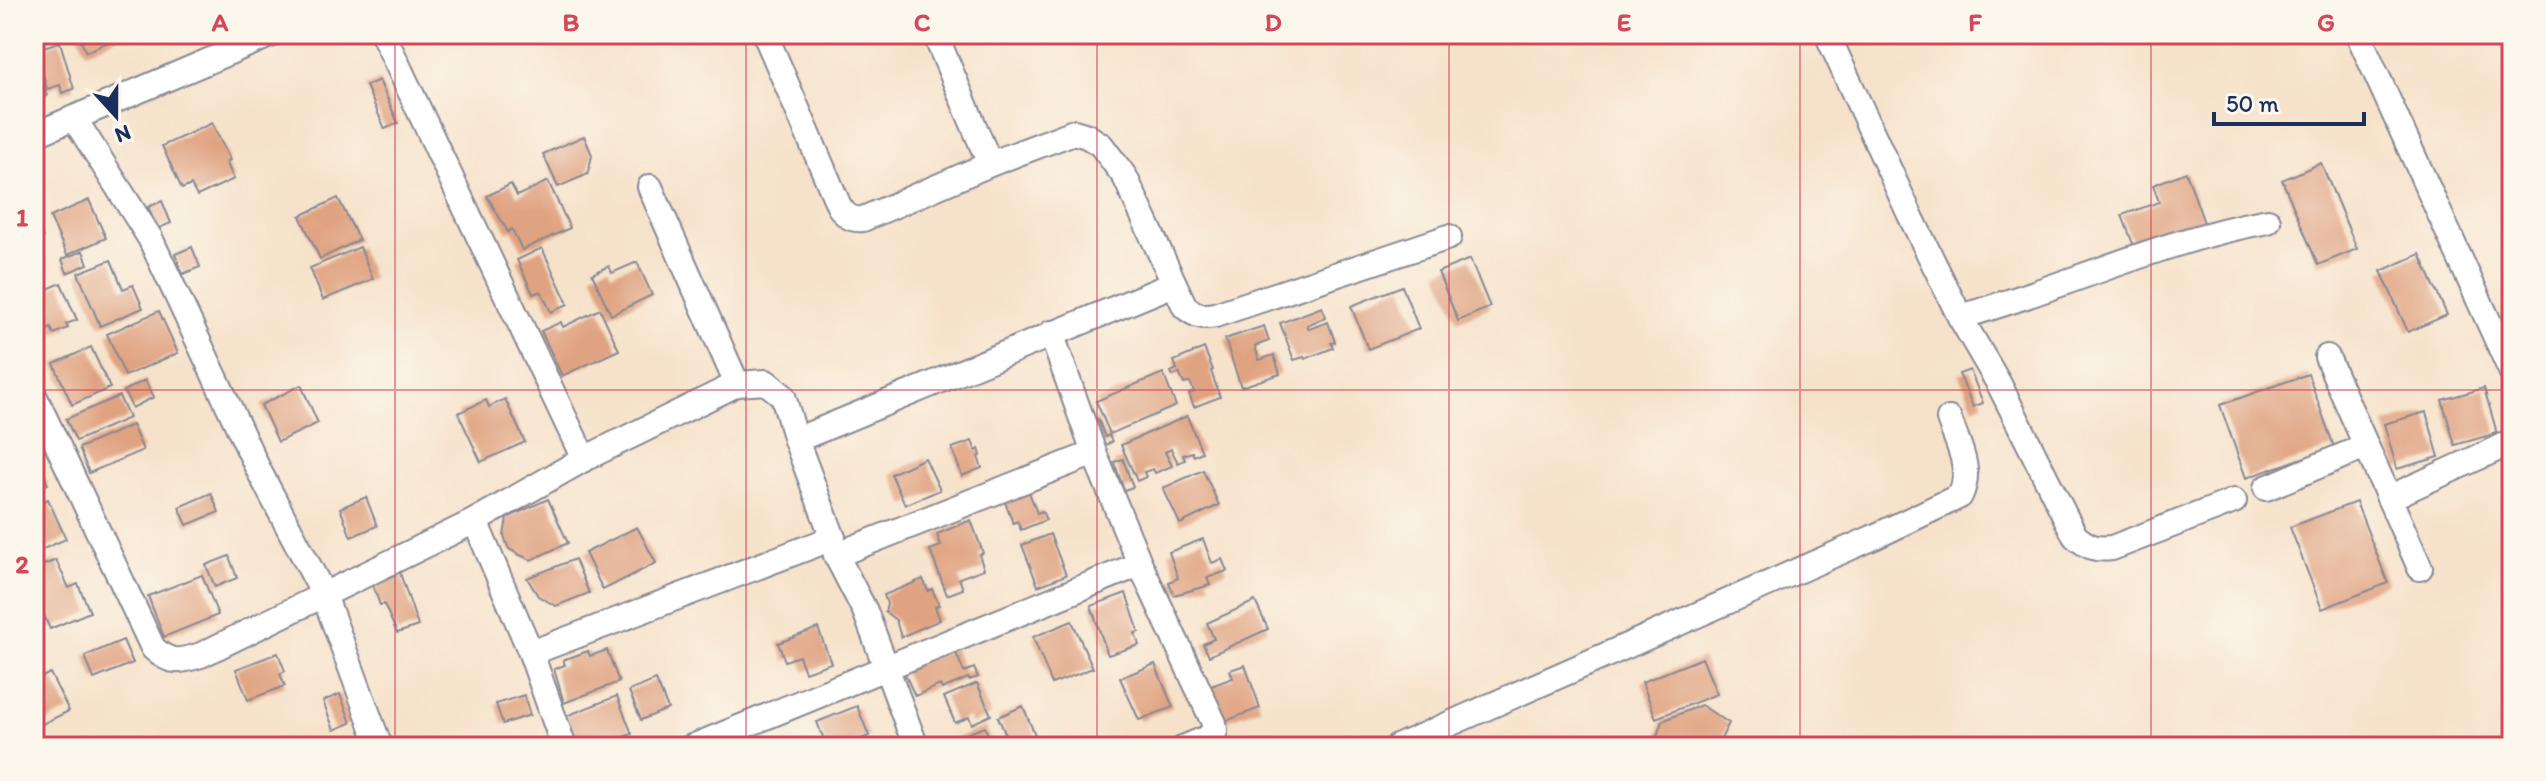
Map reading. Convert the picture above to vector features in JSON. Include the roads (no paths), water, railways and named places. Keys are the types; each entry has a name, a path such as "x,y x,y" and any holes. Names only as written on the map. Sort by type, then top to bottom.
{"street":[{"path":"34,135 272,34"},
{"path":"383,34 584,459"},
{"path":"935,34 990,164"},
{"path":"1827,34 1960,317 1999,384 2075,536 2098,550 2112,548 2234,501"},
{"path":"2358,34 2512,373"},
{"path":"769,35 845,215 854,220 863,219 990,164 1074,132 1101,145 1125,177 1185,307 1194,314 1205,317 1449,237"},
{"path":"74,118 150,238 259,471 324,595 380,747"},
{"path":"650,187 737,384"},
{"path":"1960,317 2022,300 2185,241 2268,221"},
{"path":"796,440 1174,284"},
{"path":"1051,333 1094,453 1140,564 1214,723 1215,731 1207,738 1185,747"},
{"path":"2327,357 2420,568"},
{"path":"34,395 153,648 165,659 183,661 475,521 584,459 737,384 766,382 783,396 835,546 865,611 916,747"},
{"path":"1397,747 1872,538 1960,496 1966,484 1967,468 1949,419"},
{"path":"2389,498 2512,442"},
{"path":"2266,488 2366,446"},
{"path":"531,653 1094,453"},
{"path":"475,521 531,653 564,747"},
{"path":"692,747 1140,564"}]}
